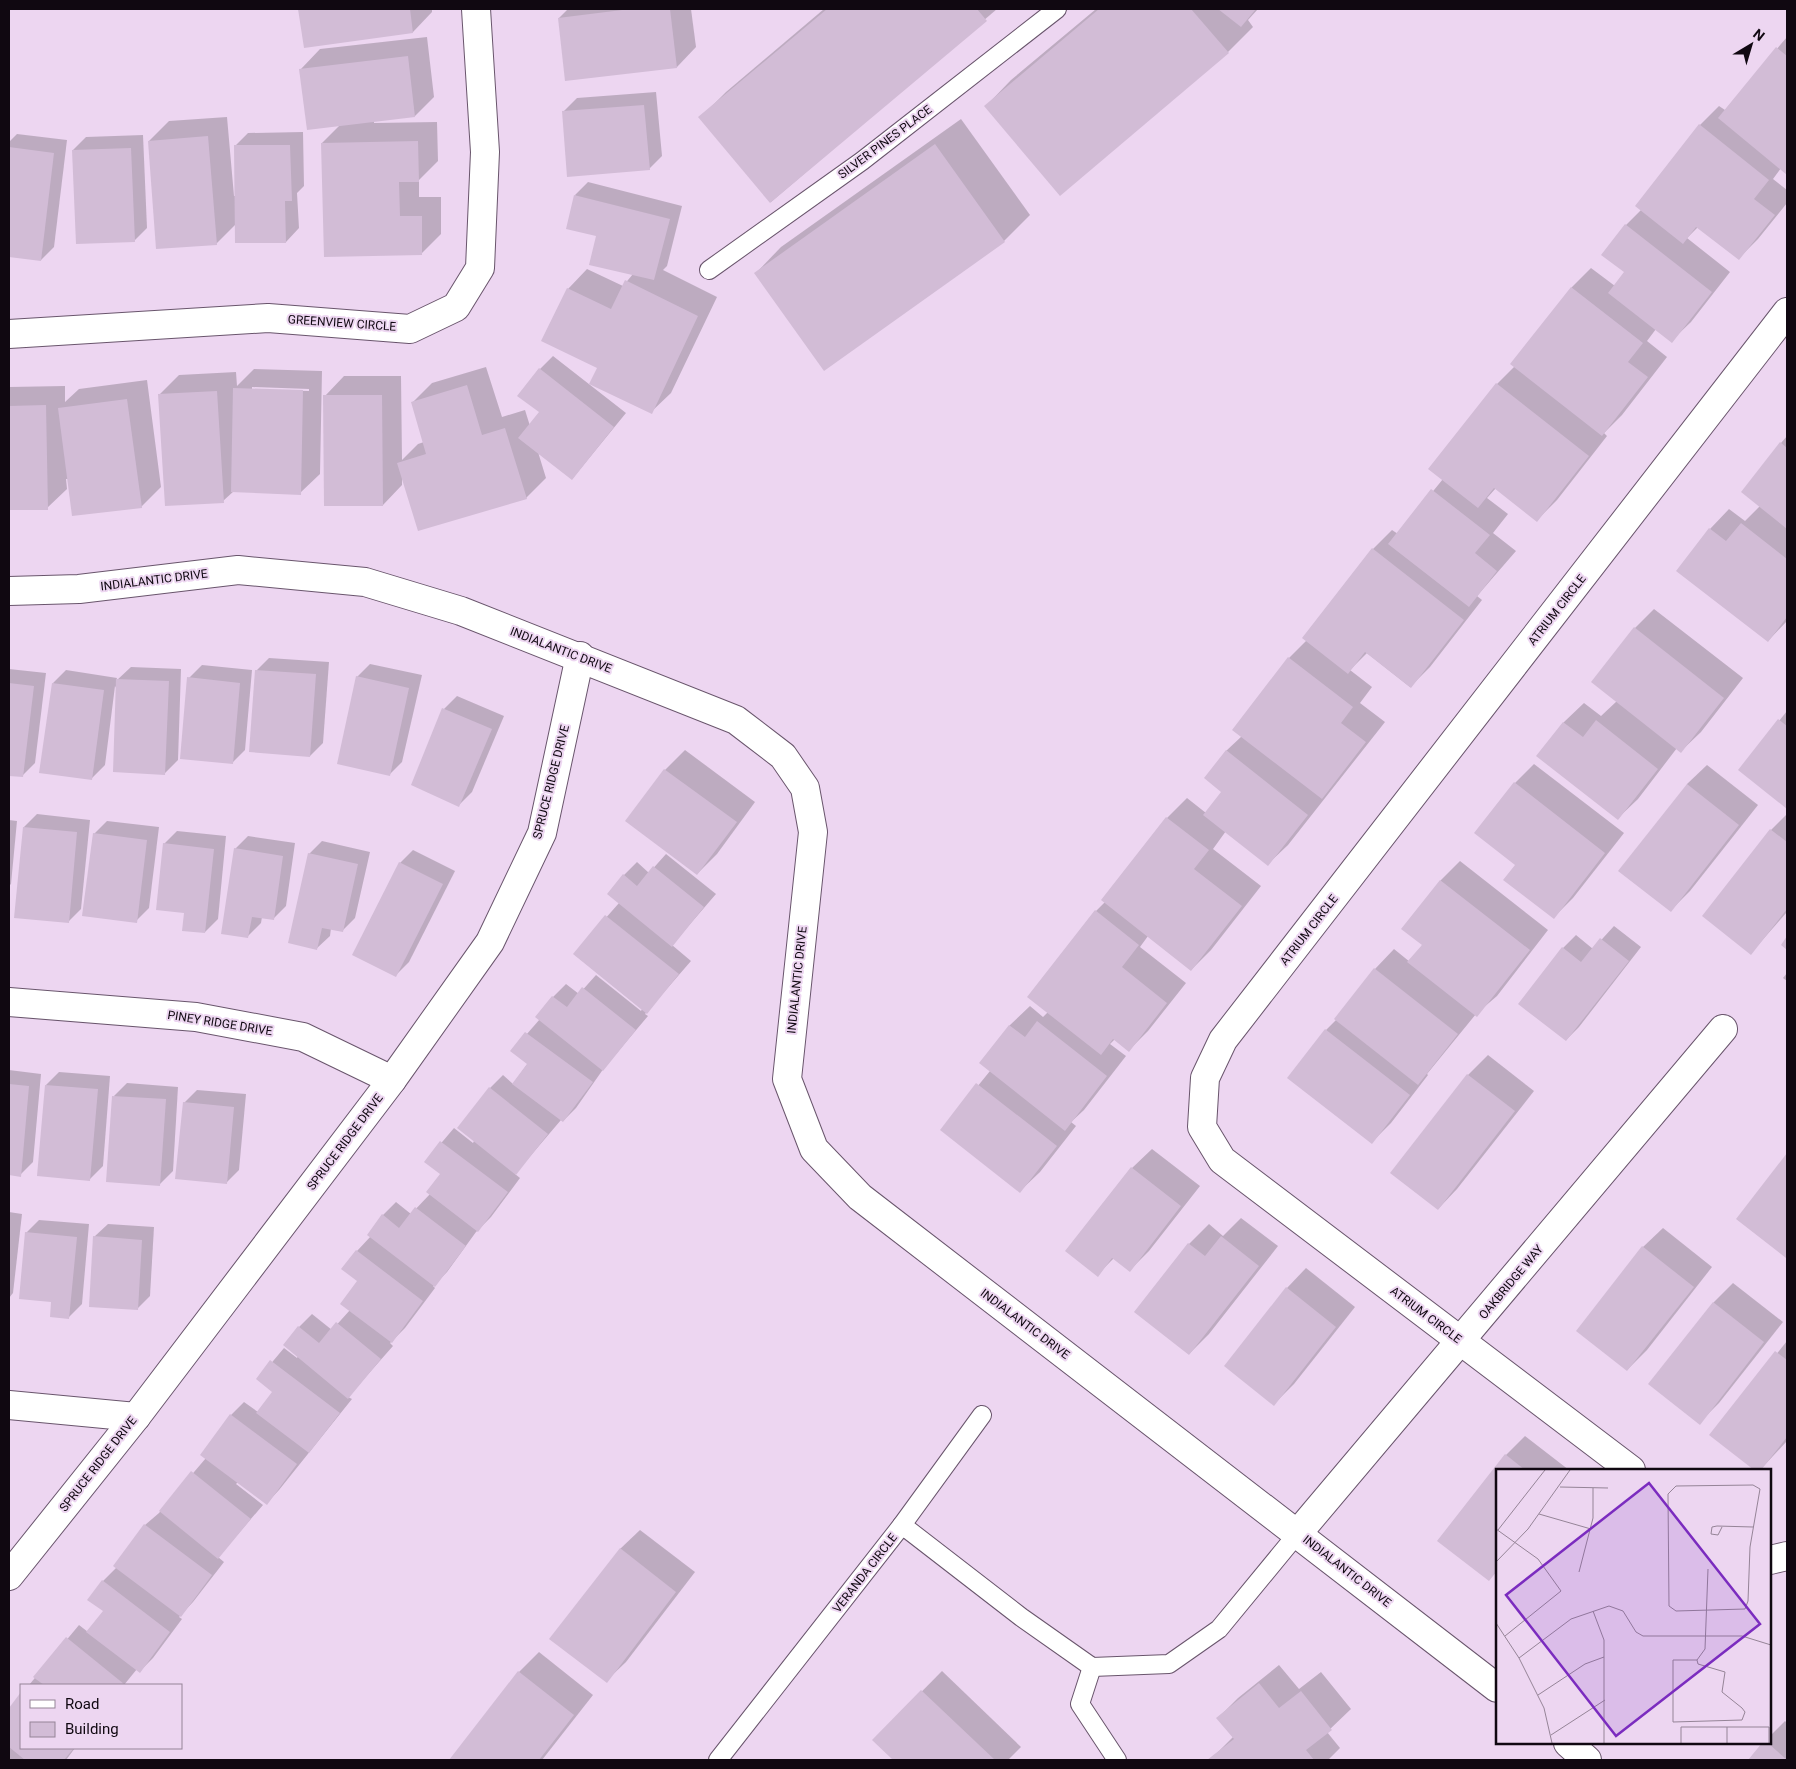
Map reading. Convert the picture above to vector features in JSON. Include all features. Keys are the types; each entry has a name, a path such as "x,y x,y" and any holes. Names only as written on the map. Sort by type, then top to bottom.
{"street":[{"name":"GREENVIEW CIRCLE","path":"9,334 268,318 410,329 456,307 480,268 485,152 476,9"},
{"name":"ATRIUM CIRCLE","path":"1630,1469 1222,1160 1202,1127 1206,1078 1224,1040 1787,312"},
{"name":"INDIALANTIC DRIVE","path":"9,591 80,588 238,570 365,582 461,611 580,656 736,720 783,756 805,788 813,832 787,1079 814,1149 860,1197 1496,1687"},
{"name":"SPRUCE RIDGE DRIVE","path":"9,1576 136,1417 392,1080 490,942 542,833 580,656"},
{"name":"PINEY RIDGE DRIVE","path":"9,1002 196,1017 303,1037 392,1080"},
{"name":"OAKBRIDGE WAY","path":"1298,1533 1723,1029"},
{"path":"9,1405 136,1417"},
{"path":"1771,1560 1787,1556"},
{"path":"1569,1744 1588,1760"}],"lane":[{"name":"SILVER PINES PLACE","path":"709,270 862,161 1057,9"},
{"path":"902,1525 982,1415"},
{"name":"VERANDA CIRCLE","path":"718,1760 902,1525 1021,1617 1092,1667"},
{"path":"1118,1760 1080,1704 1092,1667 1169,1664 1220,1629 1298,1533"}],"building":[{"path":"298,9 410,9 413,33 304,48"},
{"path":"630,9 670,9 677,68 565,81 558,18"},
{"path":"827,9 977,9 987,21 770,203 698,117"},
{"path":"1099,9 1191,9 1229,53 1060,196 984,106"},
{"path":"1218,9 1256,9 1241,27"},
{"path":"1776,47 1787,56 1787,175 1718,118"},
{"path":"408,56 415,117 307,130 299,69"},
{"path":"644,105 650,170 567,177 562,111"},
{"path":"1699,124 1769,180 1754,199 1775,215 1739,260 1696,227 1683,244 1635,206"},
{"path":"208,136 217,245 156,249 148,141"},
{"path":"418,141 419,182 399,182 400,216 422,216 422,255 324,257 321,143"},
{"path":"935,144 1005,242 824,371 754,273"},
{"path":"234,145 290,145 292,201 285,201 286,243 235,243"},
{"path":"9,147 54,153 41,261 9,257"},
{"path":"131,148 135,242 76,244 72,150"},
{"path":"574,195 670,219 654,280 589,265 596,236 566,229"},
{"path":"1625,224 1712,292 1672,343 1608,293 1624,272 1601,255"},
{"path":"625,280 698,316 652,414 589,384 597,368 541,341 567,288 611,309"},
{"path":"1571,287 1643,343 1628,362 1648,377 1602,436 1510,364"},
{"path":"539,368 614,427 572,480 518,438 539,412 517,396"},
{"path":"1496,383 1589,456 1537,522 1494,488 1478,508 1428,469"},
{"path":"467,385 482,435 505,428 527,499 418,531 397,463 426,454 411,402"},
{"path":"233,388 303,390 301,495 231,492"},
{"path":"217,391 224,503 165,506 158,394"},
{"path":"323,395 382,395 383,506 324,506"},
{"path":"127,399 142,508 72,516 58,408"},
{"path":"46,405 48,510 9,510 9,406"},
{"path":"1780,442 1787,448 1787,529 1741,492"},
{"path":"1431,489 1490,535 1475,553 1497,571 1469,607 1388,544"},
{"path":"1741,523 1787,559 1787,617 1768,642 1676,571 1709,528 1726,541"},
{"path":"1372,548 1464,620 1411,688 1365,652 1348,674 1302,638"},
{"path":"1634,627 1724,698 1681,753 1591,682"},
{"path":"1288,657 1353,707 1341,723 1366,742 1322,799 1232,730"},
{"path":"255,670 316,674 310,757 249,752"},
{"path":"356,676 409,688 390,776 337,764"},
{"path":"187,677 240,683 233,764 180,759"},
{"path":"116,679 169,681 165,775 113,772"},
{"path":"9,683 34,686 23,777 9,776"},
{"path":"52,683 104,690 92,780 39,773"},
{"path":"442,708 492,729 459,807 411,785"},
{"path":"1778,719 1787,726 1787,809 1738,770"},
{"path":"1596,720 1658,769 1618,820 1536,756 1563,722 1583,737"},
{"path":"1226,750 1308,815 1268,866 1203,815 1221,792 1204,778"},
{"path":"664,769 737,822 697,875 625,821"},
{"path":"1514,782 1605,853 1554,919 1503,880 1515,865 1474,833"},
{"path":"1687,784 1739,825 1671,912 1618,871"},
{"path":"1166,817 1209,850 1194,869 1242,906 1191,971 1101,900"},
{"path":"23,827 77,832 69,923 14,918"},
{"path":"1770,829 1787,842 1787,909 1751,955 1702,916"},
{"path":"93,833 147,840 137,923 82,916"},
{"path":"163,843 214,849 205,933 182,931 184,913 156,910"},
{"path":"234,848 283,856 274,920 252,917 248,938 221,934"},
{"path":"308,853 358,864 343,932 322,928 317,950 288,943"},
{"path":"399,862 443,884 396,977 352,955"},
{"path":"653,866 704,907 672,947 607,894 623,874 637,886"},
{"path":"1440,880 1530,950 1477,1017 1407,962 1422,945 1401,929"},
{"path":"1095,910 1139,945 1122,967 1167,1003 1129,1052 1113,1039 1101,1055 1027,997"},
{"path":"605,915 679,974 647,1014 573,954"},
{"path":"1787,936 1787,950 1781,945"},
{"path":"1600,938 1629,961 1566,1041 1518,1004 1562,947 1581,962"},
{"path":"1374,968 1458,1034 1418,1085 1334,1019"},
{"path":"582,987 636,1030 603,1071 535,1017 552,996 567,1007"},
{"path":"1037,1021 1107,1076 1065,1131 979,1063 1009,1025 1025,1037"},
{"path":"1325,1029 1410,1095 1372,1144 1287,1078"},
{"path":"525,1032 593,1082 563,1122 512,1084 527,1064 510,1051"},
{"path":"1467,1074 1515,1111 1438,1210 1390,1173"},
{"path":"976,1083 1057,1146 1020,1193 940,1130"},
{"path":"9,1084 29,1086 21,1177 9,1175"},
{"path":"45,1085 98,1089 90,1181 37,1176"},
{"path":"489,1087 548,1134 516,1175 457,1128"},
{"path":"112,1096 166,1099 160,1186 106,1182"},
{"path":"183,1102 234,1107 227,1184 175,1179"},
{"path":"440,1141 508,1192 478,1232 426,1192 440,1174 424,1162"},
{"path":"1787,1153 1787,1257 1786,1258 1736,1219"},
{"path":"1131,1167 1181,1206 1130,1272 1112,1258 1098,1277 1065,1251"},
{"path":"415,1207 466,1246 435,1287 367,1235 382,1214 399,1228"},
{"path":"25,1232 77,1237 69,1319 50,1317 51,1302 19,1299"},
{"path":"93,1236 142,1240 138,1310 89,1307"},
{"path":"1221,1236 1259,1266 1189,1355 1134,1312 1188,1243 1205,1256"},
{"path":"1642,1246 1694,1287 1627,1371 1576,1331"},
{"path":"356,1250 423,1301 392,1343 340,1304 357,1281 341,1269"},
{"path":"1286,1287 1336,1327 1274,1406 1224,1366"},
{"path":"1713,1302 1764,1342 1700,1425 1648,1384"},
{"path":"336,1322 381,1359 348,1399 283,1345 298,1326 319,1343"},
{"path":"1775,1351 1787,1360 1787,1437 1762,1469 1753,1469 1709,1435"},
{"path":"270,1360 340,1413 309,1453 256,1413 272,1392 256,1379"},
{"path":"230,1414 297,1464 267,1505 200,1455"},
{"path":"1505,1454 1524,1469 1496,1469 1496,1572 1489,1581 1437,1541"},
{"path":"191,1471 251,1519 218,1559 159,1511"},
{"path":"144,1524 212,1575 181,1617 113,1566"},
{"path":"620,1548 676,1592 607,1683 549,1639"},
{"path":"102,1580 170,1632 140,1673 86,1632 103,1611 87,1600"},
{"path":"66,1637 124,1684 43,1684 33,1677"},
{"path":"518,1671 574,1715 539,1760 449,1760"},
{"path":"1259,1683 1279,1708 1301,1691 1332,1730 1306,1750 1314,1760 1207,1760 1234,1739 1216,1718"},
{"path":"921,1690 995,1760 893,1760 872,1740"},
{"path":"20,1693 20,1749 73,1749 64,1760 25,1760 9,1747 9,1708"},
{"path":"1761,1744 1769,1744 1787,1760 1748,1760"}]}
